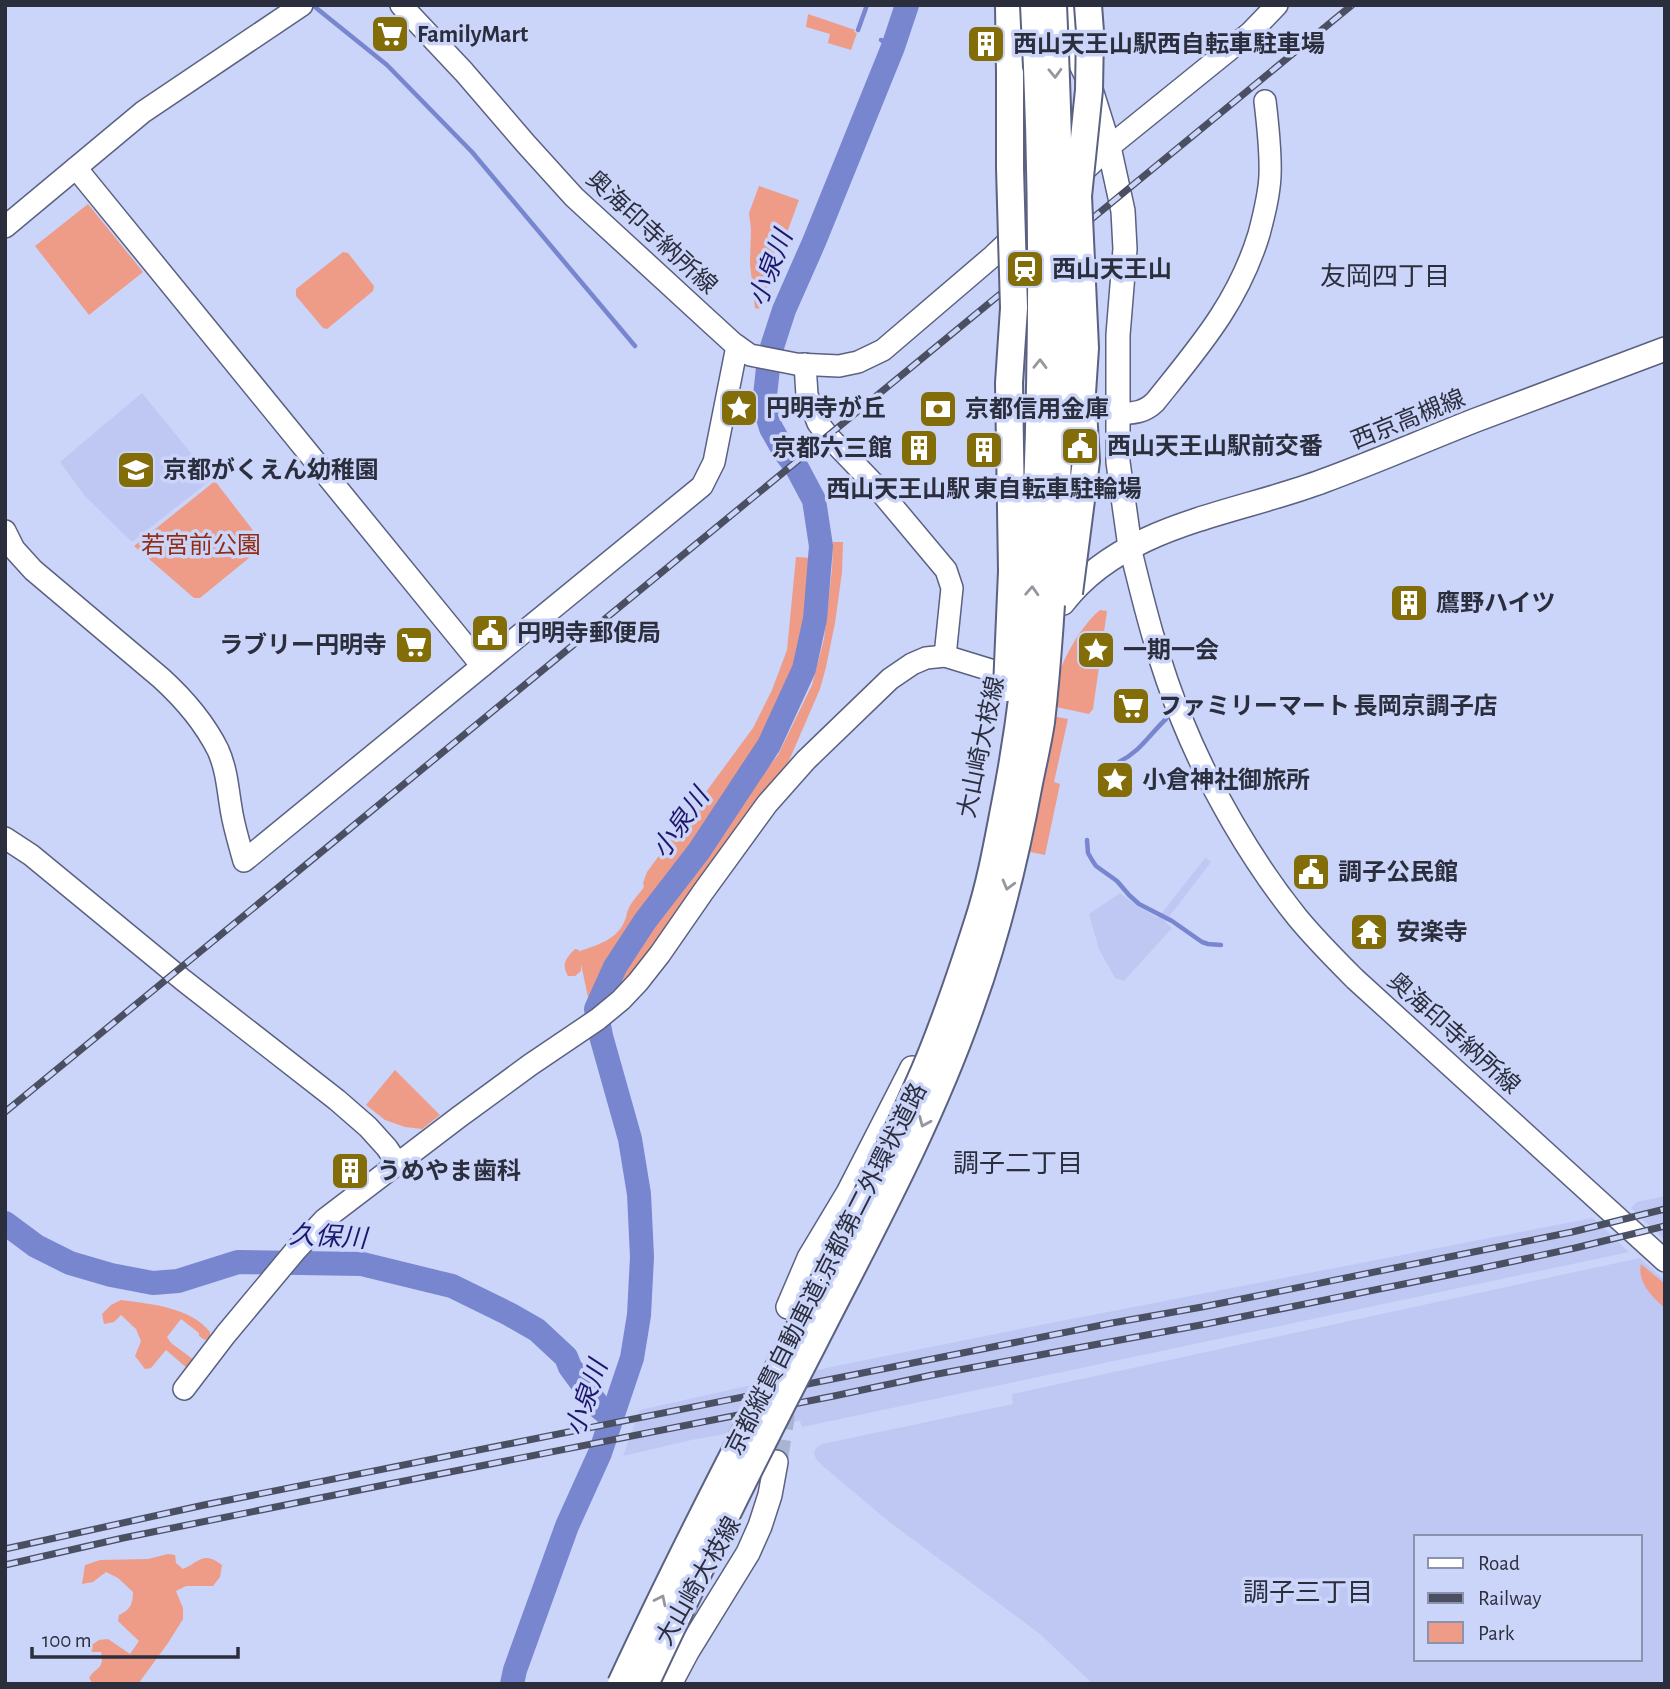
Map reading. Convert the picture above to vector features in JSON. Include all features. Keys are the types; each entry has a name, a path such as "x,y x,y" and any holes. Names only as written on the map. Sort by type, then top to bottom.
{"highway":[{"path":"1009,5 1021,72"},
{"path":"979,919 1003,749 1008,677 1012,570 1009,383 999,266 1003,190 1010,168 1028,5"},
{"name":"京都縦貫自動車道;京都第二外環状道路","path":"621,1684 726,1470 852,1228 900,1126 930,1056 979,919 998,844 1024,681 1032,594 1039,438 1042,203 1034,5"},
{"name":"京都縦貫自動車道;京都第二外環状道路","path":"645,1684 749,1467 919,1135 971,1007 997,926 1019,841 1040,726 1054,572 1061,356 1061,211 1053,5"},
{"path":"1019,841 1043,767 1057,697 1086,461 1078,196 1089,90 1088,5"}],"main road":[{"path":"1053,5 1087,77"},
{"path":"1073,5 1087,77 1109,147 1122,211 1125,249 1118,335 1118,461 1130,547"},
{"name":"西京高槻線","path":"1130,547 1160,533 1321,482 1472,421 1665,349"},
{"name":"大山崎大枝線","path":"788,1307 809,1258 848,1194 906,1083 941,1003 970,917 995,803 1013,701 1020,679 1038,644 1068,597 1084,580 1130,547"},
{"name":"大山崎大枝線","path":"670,1684 748,1553 770,1495 776,1462"}],"street":[{"path":"5,227 143,113 302,5"},
{"name":"奥海印寺納所線","path":"401,5 574,197 744,351"},
{"path":"5,531 14,549 33,570 161,678 179,694 194,713 218,750 244,861 702,486 714,462 744,351 800,364 839,366 858,362 884,350 993,256 1109,147 1250,33 1277,5"},
{"path":"1118,414 1146,410 1155,402 1215,325 1237,290 1255,246 1267,199 1270,178 1265,101"},
{"path":"76,168 482,666"},
{"path":"800,364 807,395 818,423 946,569 952,588 944,656"},
{"name":"奥海印寺納所線","path":"1130,547 1167,679 1193,746 1234,823 1286,903 1356,979 1665,1261"},
{"path":"184,1389 274,1276 325,1219 519,1072 617,1004 660,954 767,804 806,760 896,674 926,657 944,656 1020,679"},
{"path":"5,838 31,855 183,980 337,1100 368,1127 397,1163"}],"shaded area":[{"name":"京都がくえん幼稚園","path":"142,393 212,479 132,542 85,496 60,462"},
{"path":"1205,858 1211,862 1165,922 1172,928 1124,981 1115,978 1099,949 1089,914 1120,893 1158,918"},
{"path":"1665,1196 1665,1240 1631,1208 1637,1202"},
{"path":"1593,1218 1629,1252 802,1427 800,1421 691,1440 623,1456 640,1410 836,1366"},
{"path":"1640,1258 1665,1281 1665,1680 1652,1684 1093,1684 1040,1634 887,1520 823,1466 814,1453 822,1444 1013,1404 1012,1394"}],"green space":[{"path":"808,14 855,30 857,33 851,50 828,43 830,34 806,27"},
{"path":"759,186 799,200 759,309 755,308 750,264 749,213"},
{"path":"88,204 143,272 89,315 35,246"},
{"path":"343,252 348,253 374,286 373,291 327,329 323,328 296,296 296,289"},
{"name":"若宮前公園","path":"215,481 262,542 260,549 200,598 194,598 134,546"},
{"path":"833,542 843,542 835,623 820,689 788,763 742,819 629,978 619,988 614,980 628,957 725,821 778,755 812,685 824,639"},
{"path":"796,557 813,558 816,566 811,618 796,673 764,743 741,782 720,806 699,838 607,959 595,983 592,1001 589,1002 581,964 581,971 575,976 568,976 566,961 575,949 580,953 618,932 631,904 644,887 647,872 753,728 772,690 787,650"},
{"path":"1100,610 1107,611 1093,709 1089,714 1047,705 1074,641"},
{"path":"1036,713 1068,719 1054,782 1060,784 1045,855 1007,847"},
{"path":"395,1070 440,1115 422,1129 385,1120 366,1105"},
{"path":"1641,1264 1665,1284 1665,1308 1643,1283"},
{"path":"121,1300 157,1305 181,1312 202,1324 210,1332 210,1338 205,1340 181,1319 167,1337 194,1360 187,1368 166,1350 151,1368 145,1369 135,1356 141,1341 136,1329 121,1315 114,1322 104,1324 102,1314"},
{"path":"175,1555 176,1563 183,1569 206,1558 216,1561 222,1565 220,1577 213,1586 186,1586 176,1591 183,1608 183,1619 138,1684 93,1684 89,1678 101,1665 102,1658 101,1652 92,1652 90,1646 99,1640 108,1639 130,1654 139,1641 118,1621 119,1615 130,1606 133,1592 118,1578 106,1572 93,1582 82,1584 85,1565 100,1560 148,1559"}],"waterway":[{"path":"858,30 867,5"},
{"name":"小泉川","path":"512,1684 567,1526 600,1453 632,1358 639,1315 642,1257 639,1194 630,1139 596,1009 615,967 645,921 699,851 769,745 804,669 815,619 821,546 814,500 771,428 764,405 768,368 784,310 893,47 907,5"},
{"path":"315,7 387,65 472,152 635,346"},
{"path":"881,40 893,47"},
{"path":"1119,762 1139,748 1166,719"},
{"path":"1087,840 1088,853 1096,866 1117,881 1139,904 1172,921 1202,942 1221,945"},
{"name":"久保川","path":"5,1223 36,1246 70,1263 153,1283 178,1281 238,1262 362,1264 452,1286 537,1330 566,1357 570,1367 600,1408 611,1417"}],"tunnel":[{"path":"776,1462 783,1406"}],"railway":[{"path":"5,1112 1352,5"},
{"path":"5,1549 204,1505 1572,1232 1665,1209"},
{"path":"5,1565 389,1484 1473,1270 1665,1226"}],"place":[{"name":"FamilyMart","path":"390,34"},
{"name":"西山天王山駅西自転車駐車場","path":"986,44"},
{"name":"西山天王山","path":"1025,269"},
{"name":"円明寺が丘","path":"739,408"},
{"name":"京都信用金庫","path":"938,409"},
{"name":"西山天王山駅前交番","path":"1080,446"},
{"name":"京都六三館","path":"919,448"},
{"name":"西山天王山駅 東自転車駐輪場","path":"984,450"},
{"name":"京都がくえん幼稚園","path":"136,470"},
{"name":"鷹野ハイツ","path":"1409,603"},
{"name":"円明寺郵便局","path":"490,633"},
{"name":"ラブリー円明寺","path":"414,645"},
{"name":"一期一会","path":"1096,650"},
{"name":"ファミリーマート 長岡京調子店","path":"1131,706"},
{"name":"小倉神社御旅所","path":"1115,780"},
{"name":"調子公民館","path":"1311,872"},
{"name":"安楽寺","path":"1369,932"},
{"name":"うめやま歯科","path":"350,1171"}],"district":[{"name":"友岡四丁目","path":"1385,276"},
{"name":"調子二丁目","path":"1018,1163"},
{"name":"調子三丁目","path":"1308,1592"}]}
